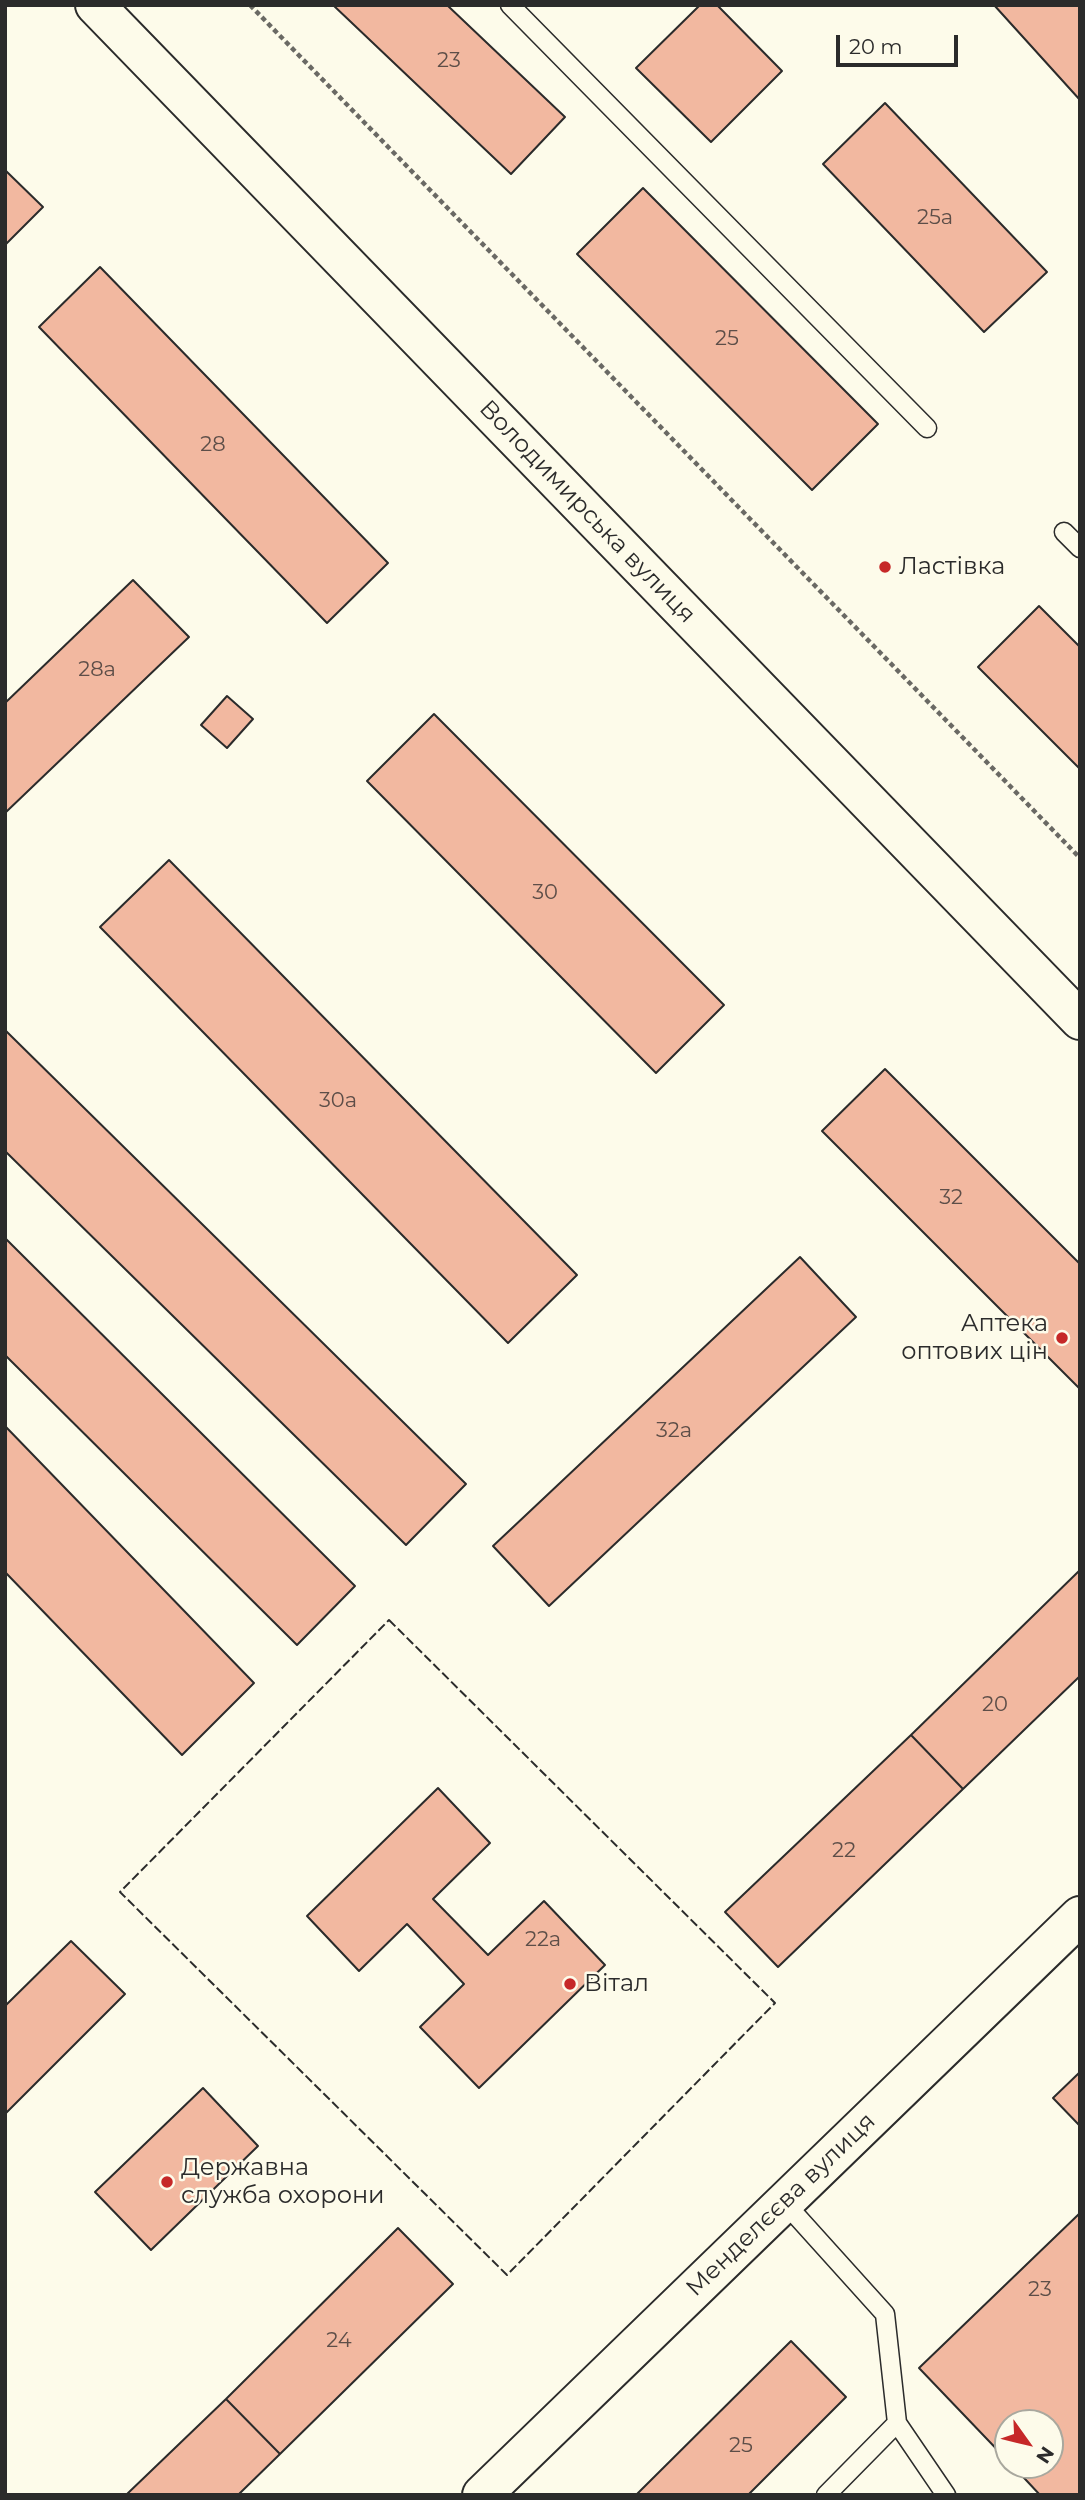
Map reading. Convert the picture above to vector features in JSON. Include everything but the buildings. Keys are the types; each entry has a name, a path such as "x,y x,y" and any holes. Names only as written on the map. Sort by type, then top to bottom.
{"street":[{"name":"Володимирська вулиця","path":"94,5 1080,1020"},
{"name":"Менделєєва вулиця","path":"482,2495 1080,1916"}],"lane":[{"path":"510,5 927,428"},
{"path":"1065,532 1080,548"},
{"path":"785,2202 885,2314 897,2423 946,2495"},
{"path":"826,2495 897,2423"}],"path":[{"path":"250,5 1080,858"}],"fence":[{"path":"389,1620 775,2003 507,2275 120,1892 389,1620"}],"place":[{"name":"Ластівка","path":"885,567"},
{"name":"Аптека оптових цін","path":"1062,1338"},
{"name":"Вітал","path":"570,1984"},
{"name":"Державна служба охорони","path":"167,2182"}]}
